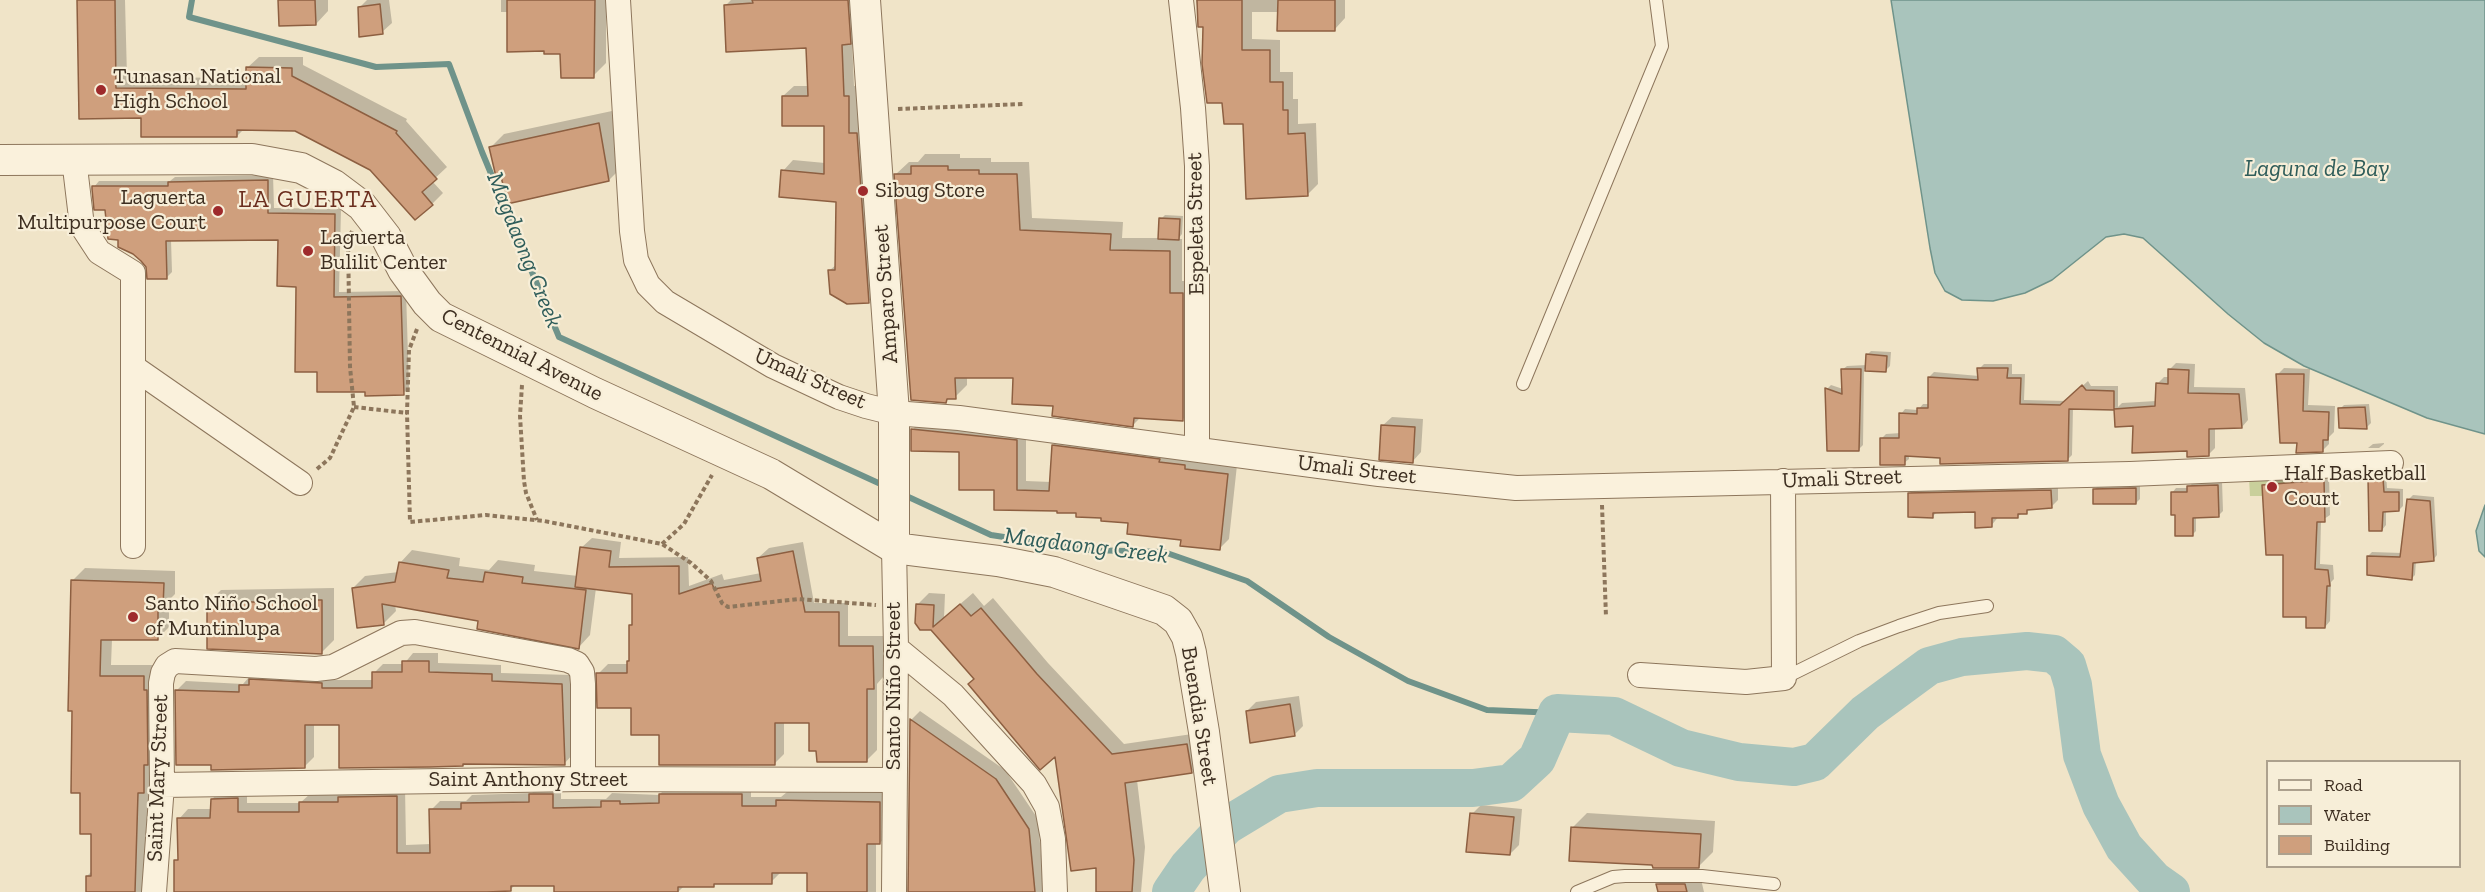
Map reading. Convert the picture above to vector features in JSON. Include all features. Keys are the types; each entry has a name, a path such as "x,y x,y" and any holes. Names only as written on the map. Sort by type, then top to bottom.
{"street":[{"name":"Umali Street","path":"618,0 632,231 636,260 648,285 665,302 773,366 839,397 894,413 959,418 1379,474 1516,488 2130,474 2391,463"},
{"name":"Amparo Street","path":"865,0 894,413 894,480"},
{"name":"Espeleta Street","path":"1181,0 1197,166 1197,449"},
{"path":"74,159 82,226 99,252 133,273 133,546"},
{"name":"Centennial Avenue","path":"0,160 252,159 294,165 334,185 362,206 386,237 403,270 427,303 441,317 595,393 771,474 894,538"},
{"path":"133,367 300,483"},
{"name":"Santo Niño Street","path":"894,480 896,648 894,892"},
{"path":"1640,675 1746,682 1784,678 1783,481"},
{"name":"Buendia Street","path":"894,538 1054,572 1148,603 1178,621 1187,637 1191,653 1225,892"},
{"name":"Saint Mary Street","path":"154,892 162,785 161,683 167,666 175,661 316,669 333,667 401,633 416,632 568,660 577,664 582,672 583,779"},
{"path":"896,648 953,695 1034,784 1047,807 1053,839 1055,892"},
{"name":"Saint Anthony Street","path":"162,785 583,779 894,780"}],"lane":[{"path":"1523,384 1662,46 1656,0"},
{"path":"1784,678 1859,641 1889,630 1939,613 1987,606"},
{"path":"1577,892 1613,877 1625,876 1702,876 1774,884"}],"path":[{"path":"873,110 1023,104"},
{"path":"300,483 330,458 354,407 350,367 348,240 362,206"},
{"path":"427,303 409,350 407,413 410,522 486,515 537,520 662,544 692,563 711,581 722,603 728,608 798,599 894,607"},
{"path":"523,358 520,416 523,474 526,493 537,520"},
{"path":"354,407 407,413"},
{"path":"662,544 690,517 723,452"},
{"path":"1602,487 1606,617"}],"green space":[{"name":"Half Basketball Court","path":"2294,477 2295,496 2250,496 2249,478"}],"water":[{"name":"Laguna de Bay","path":"1891,0 2485,0 2485,434 2427,418 2304,366 2264,343 2143,238 2124,234 2106,237 2052,280 2025,293 1993,301 1962,300 1945,291 1935,273 1930,248"},
{"path":"2485,505 2485,557 2479,551 2476,531"}],"building":[{"path":"77,0 115,0 116,88 246,89 246,67 292,68 292,76 397,131 396,133 437,179 422,192 433,205 415,220 370,170 295,131 237,130 237,137 141,137 141,118 79,119"},
{"path":"278,0 315,0 316,25 279,26"},
{"path":"507,0 595,0 594,78 561,78 560,54 544,54 544,51 507,52"},
{"path":"752,0 848,0 851,44 842,45 844,96 849,96 849,133 857,133 869,303 847,304 830,294 828,270 835,270 836,202 779,197 781,170 824,174 824,126 782,126 782,96 808,96 806,48 726,52 724,5 753,3"},
{"path":"1197,0 1242,0 1242,50 1270,50 1270,82 1283,82 1283,110 1288,110 1288,134 1305,133 1308,196 1246,199 1243,124 1224,124 1222,103 1207,103 1202,64 1203,27 1198,27"},
{"path":"1278,0 1335,0 1335,31 1277,31"},
{"path":"380,4 383,34 359,37 358,7"},
{"path":"599,123 609,181 507,204 501,176 496,177 489,147"},
{"path":"911,166 948,166 948,170 979,170 979,174 1017,174 1020,230 1111,234 1110,250 1170,251 1170,293 1183,293 1183,421 1134,418 1133,427 1052,416 1053,406 1012,404 1013,378 955,378 956,399 947,399 946,403 911,400 894,174 911,174"},
{"path":"268,180 268,213 335,214 334,297 401,296 404,395 365,396 365,392 317,392 317,372 295,372 296,287 277,286 278,240 166,241 167,279 147,279 146,267 141,261 133,254 118,247 118,240 108,239 105,210 94,210 92,186 168,186 168,182"},
{"path":"1159,218 1180,219 1179,240 1158,239"},
{"path":"1866,354 1887,356 1886,372 1865,371"},
{"path":"1977,368 2008,368 2007,378 2021,378 2020,404 2060,405 2082,385 2086,390 2114,391 2114,410 2069,409 2068,461 1940,464 1940,458 1905,456 1905,465 1880,465 1880,438 1899,438 1899,413 1917,414 1917,408 1928,408 1928,377 1978,380"},
{"path":"1841,369 1861,369 1859,451 1827,451 1825,388 1842,394"},
{"path":"2168,369 2189,370 2188,393 2239,394 2242,428 2209,429 2209,456 2187,457 2187,451 2132,453 2133,426 2115,427 2114,409 2155,406 2156,383 2168,384"},
{"path":"2276,374 2304,374 2303,411 2329,412 2328,440 2323,440 2323,452 2296,453 2297,443 2280,443"},
{"path":"2365,407 2367,429 2339,428 2338,408"},
{"path":"1381,425 1415,427 1413,463 1379,460"},
{"path":"911,429 1017,440 1017,490 1049,491 1052,445 1160,459 1159,462 1185,465 1185,469 1228,474 1220,550 1180,546 1181,540 1127,534 1128,523 1101,521 1101,518 1076,517 1076,513 994,510 994,490 959,490 959,452 911,451"},
{"path":"2368,478 2383,478 2384,492 2399,492 2399,511 2383,512 2382,531 2369,531"},
{"path":"2324,480 2325,522 2317,522 2315,569 2328,570 2330,586 2327,586 2325,628 2306,628 2306,617 2283,617 2283,555 2266,555 2262,485"},
{"path":"2218,485 2219,517 2193,518 2193,536 2175,536 2175,515 2171,515 2171,492 2187,492 2187,486"},
{"path":"2136,488 2136,504 2093,504 2093,489"},
{"path":"2051,490 2052,508 2027,510 2027,514 2018,514 2018,518 1992,518 1992,527 1975,528 1975,512 1933,513 1933,518 1908,517 1908,493"},
{"path":"2407,499 2430,501 2434,561 2413,563 2412,580 2367,575 2367,556 2400,557"},
{"path":"580,547 611,551 609,567 679,566 679,594 712,583 714,589 761,581 757,558 793,551 805,612 839,612 839,646 873,646 874,689 867,689 867,762 817,762 816,751 809,751 809,723 775,723 775,765 659,765 659,735 631,735 631,708 597,708 596,673 627,673 629,625 632,625 632,594 575,587"},
{"path":"399,562 449,570 447,578 483,582 485,572 523,577 522,583 586,590 579,649 477,629 478,621 382,604 384,625 357,628 352,588 395,582"},
{"path":"71,580 164,583 163,608 158,608 158,640 101,640 100,676 144,676 144,690 147,690 148,765 144,765 144,793 138,793 135,892 86,892 86,876 91,876 91,834 80,834 80,793 71,793 72,711 68,711"},
{"path":"292,600 322,600 322,654 207,649 207,602 292,602"},
{"path":"916,604 934,605 933,627 960,604 971,616 981,608 1037,674 1112,754 1187,744 1192,773 1125,783 1134,860 1132,892 1096,892 1096,868 1071,871 1055,757 1040,770 968,684 974,679 931,630 920,630 915,623"},
{"path":"402,661 429,661 429,672 492,674 492,681 562,684 565,765 463,764 463,766 339,768 339,725 305,725 305,768 211,770 211,765 176,765 175,690 239,692 239,685 249,685 249,679 322,683 322,688 372,688 372,672 402,672"},
{"path":"1290,704 1295,736 1250,743 1246,711"},
{"path":"910,719 996,779 1029,829 1035,892 908,892"},
{"path":"529,794 553,794 553,808 601,807 601,801 620,801 620,804 659,803 659,794 742,794 742,806 776,806 776,800 880,802 880,844 867,844 867,892 807,892 807,873 772,873 772,884 714,884 714,887 678,887 678,892 554,892 554,886 511,886 511,891 487,892 174,892 174,860 178,860 177,818 210,818 211,799 238,798 238,812 299,812 299,802 338,802 338,797 397,796 397,853 430,853 429,809 461,809 461,803 529,802"},
{"path":"1470,813 1514,817 1510,855 1466,852"},
{"path":"1571,827 1701,834 1699,868 1653,868 1652,865 1569,861"},
{"path":"1656,884 1685,884 1687,892 1658,892"}],"waterway":[{"name":"Magdaong Creek","path":"192,0 189,17 376,67 449,64 482,152 559,337 885,486"},
{"name":"Magdaong Creek","path":"902,494 991,535 1088,550 1164,552 1247,581 1329,637 1408,681 1487,710 1557,713"},
{"name":"Magdaong Creek","path":"1171,892 1188,867 1226,826 1279,794 1317,788 1473,788 1511,783 1537,759 1557,713 1614,716 1681,748 1739,762 1794,767 1815,762 1865,713 1929,666 1962,657 2027,651 2054,654 2067,665 2073,685 2082,755 2101,805 2124,847 2154,880 2171,892"}],"place":[{"name":"Tunasan National High School","path":"101,90"},
{"name":"Sibug Store","path":"863,191"},
{"name":"Laguerta Multipurpose Court","path":"218,211"},
{"name":"Laguerta Bulilit Center","path":"308,251"},
{"name":"Half Basketball Court","path":"2272,487"},
{"name":"Santo Niño School of Muntinlupa","path":"133,617"}],"district":[{"name":"LA GUERTA","path":"308,200"}]}
